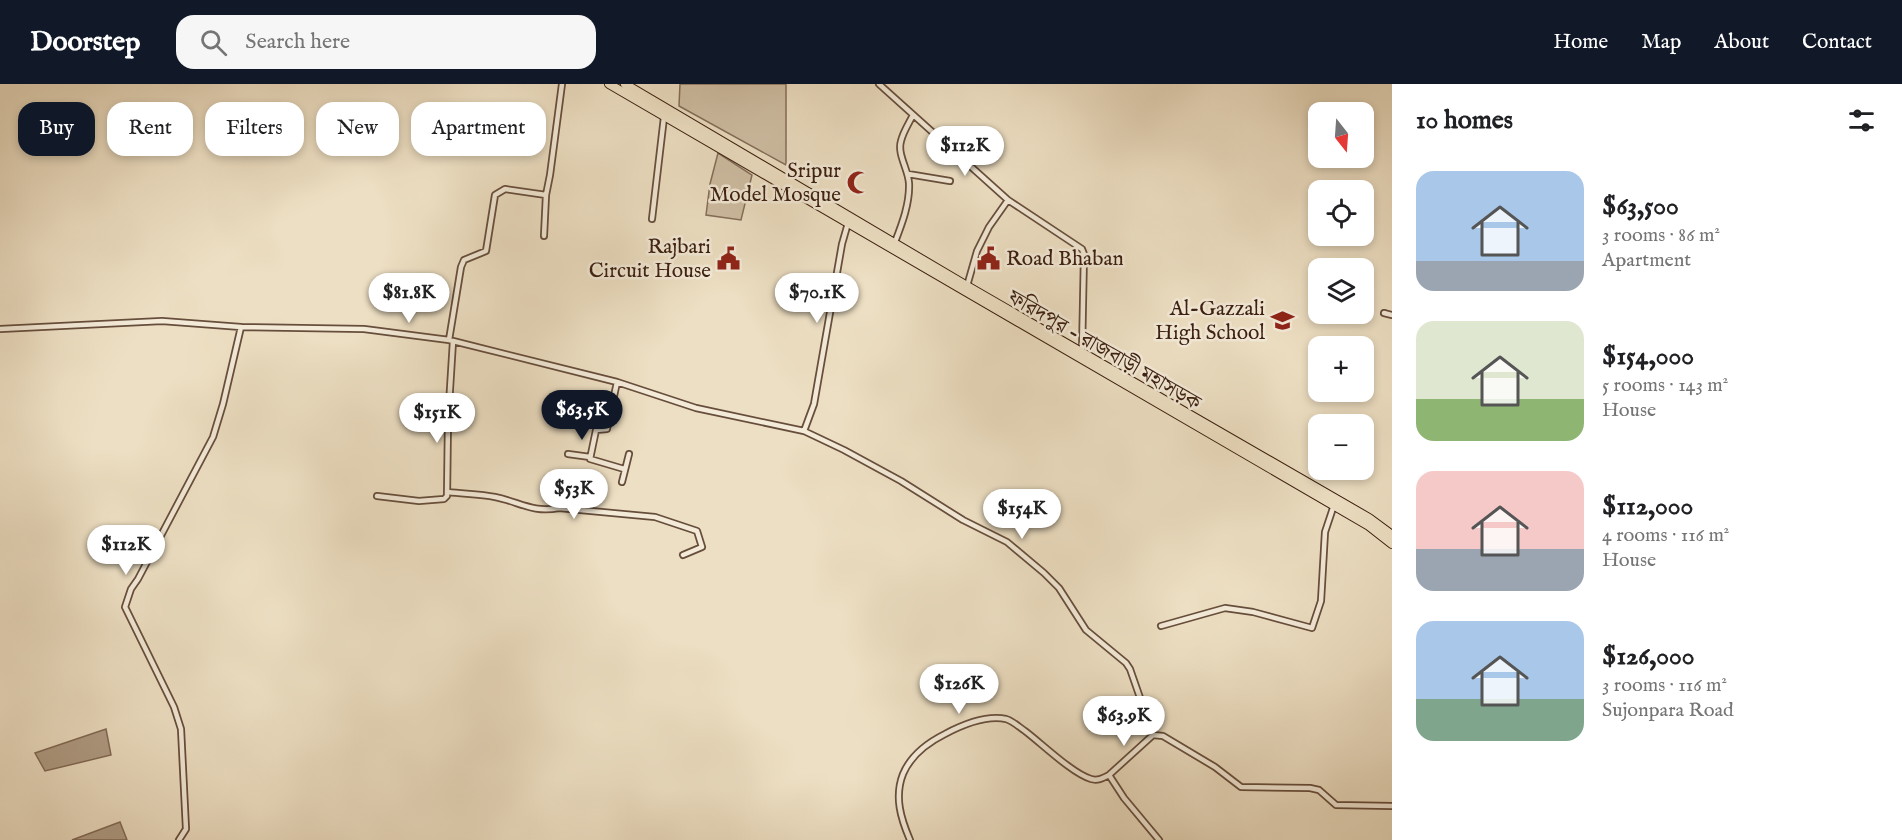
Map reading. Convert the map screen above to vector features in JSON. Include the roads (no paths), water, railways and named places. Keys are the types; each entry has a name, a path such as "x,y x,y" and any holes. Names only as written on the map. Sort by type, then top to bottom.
{"main road":[{"name":"ফরিদপুর - রাজবাড়ী মহাসড়ক","path":"609,84 1369,526 1392,544"},
{"name":"ফরিদপুর - রাজবাড়ী মহাসড়ক","path":"625,84 967,286 1369,518 1392,535"}],"street":[{"path":"544,236 546,195 562,84"},
{"path":"881,85 1008,200 1082,249 1084,254 1082,351"},
{"path":"895,243 906,210 909,186 900,146 913,115"},
{"path":"652,219 664,117"},
{"path":"908,174 950,181"},
{"path":"376,496 419,501 444,499 448,492 451,341 461,267 464,260 486,251 495,195 498,192 505,189 546,195"},
{"path":"967,286 977,251 989,227 1008,200"},
{"path":"804,431 814,405 842,244 848,223"},
{"path":"1384,313 1392,315"},
{"path":"0,329 162,321 241,327 364,329 451,341 617,382 696,408 804,431 863,460 963,520 1008,542 1044,573 1059,588 1086,630 1126,663 1153,735"},
{"path":"179,840 186,829 181,729 170,698 125,607 130,589 138,579 213,437 241,327"},
{"path":"590,457 596,430 607,429 617,382"},
{"path":"568,454 590,457 592,461 624,469"},
{"path":"622,482 628,454"},
{"path":"448,492 496,497 539,510 559,508 655,517 697,531 702,548 683,555"},
{"path":"1161,626 1225,608 1253,612 1312,628 1321,601 1324,532 1334,506"},
{"path":"910,840 900,811 897,793 903,774 913,758 928,743 954,729 993,717 1009,720 1092,780 1108,775 1153,735 1163,736 1196,755 1240,786 1310,788 1319,790 1336,805 1392,806"},
{"path":"1108,775 1159,840"}],"place":[{"name":"Sripur Model Mosque","path":"859,183"},
{"name":"Rajbari Circuit House","path":"729,259"},
{"name":"Road Bhaban","path":"988,259"},
{"name":"Al-Gazzali High School","path":"1283,321"}]}
